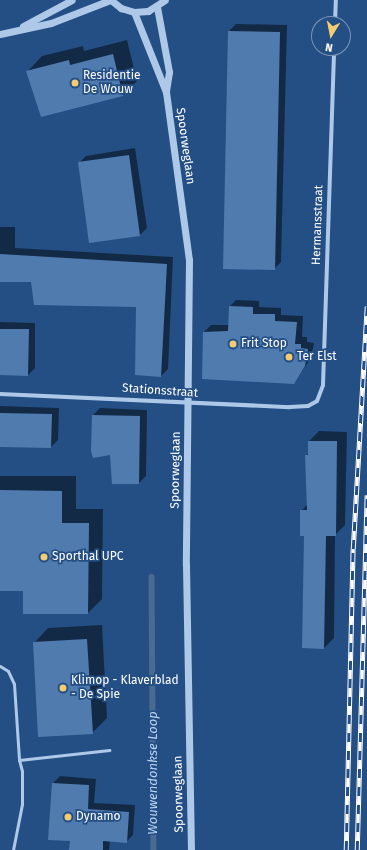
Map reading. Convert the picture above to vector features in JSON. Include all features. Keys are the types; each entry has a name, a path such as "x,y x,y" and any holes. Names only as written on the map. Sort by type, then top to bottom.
{"street":[{"path":"18,29 72,0"},
{"path":"0,34 51,23 111,0 121,8 134,12 157,7 166,0"},
{"path":"335,16 336,0"},
{"name":"Spoorweglaan","path":"157,7 169,72 166,92"},
{"name":"Spoorweglaan","path":"134,12 166,92 189,260 186,565 191,850"},
{"name":"Hermansstraat","path":"317,401 323,385 334,56"},
{"name":"Stationsstraat","path":"0,394 290,407 308,406 317,401"}],"lane":[{"path":"0,666 8,671 14,684 19,760 22,771 22,804 13,850"},
{"path":"19,760 109,750"}],"building":[{"path":"228,31 280,32 275,270 223,269"},
{"name":"Residentie De Wouw","path":"113,54 123,96 41,117 26,71 69,60 70,65"},
{"path":"129,155 140,236 89,243 78,162"},
{"path":"0,254 167,264 161,377 135,375 136,307 34,305 31,282 0,282"},
{"path":"229,306 253,307 253,314 275,314 275,321 297,322 295,344 301,344 301,348 308,349 305,366 294,384 202,379 203,332 228,331"},
{"path":"0,329 29,329 28,376 0,375"},
{"path":"0,413 52,414 51,448 0,447"},
{"path":"92,415 140,416 139,484 112,484 110,455 93,458 91,451"},
{"path":"308,441 337,441 336,536 326,536 324,649 302,648 304,536 300,536 300,510 307,510 305,455 308,455"},
{"name":"Sporthal UPC","path":"0,490 62,491 62,523 89,523 88,614 23,614 23,591 0,591"},
{"name":"Klimop - Klaverblad - De Spie","path":"87,639 93,734 38,737 33,642"},
{"name":"Dynamo","path":"52,783 89,785 88,809 129,812 127,843 103,841 103,850 69,850 70,841 48,840"}],"waterway":[{"name":"Wouwendonkse Loop","path":"152,577 154,850"}],"railway":[{"path":"346,850 353,549 367,306"},
{"path":"357,850 367,495"}],"place":[{"name":"Residentie De Wouw","path":"75,83"},
{"name":"Frit Stop","path":"233,344"},
{"name":"Ter Elst","path":"289,357"},
{"name":"Sporthal UPC","path":"44,557"},
{"name":"Klimop - Klaverblad - De Spie","path":"63,688"},
{"name":"Dynamo","path":"68,817"}]}
